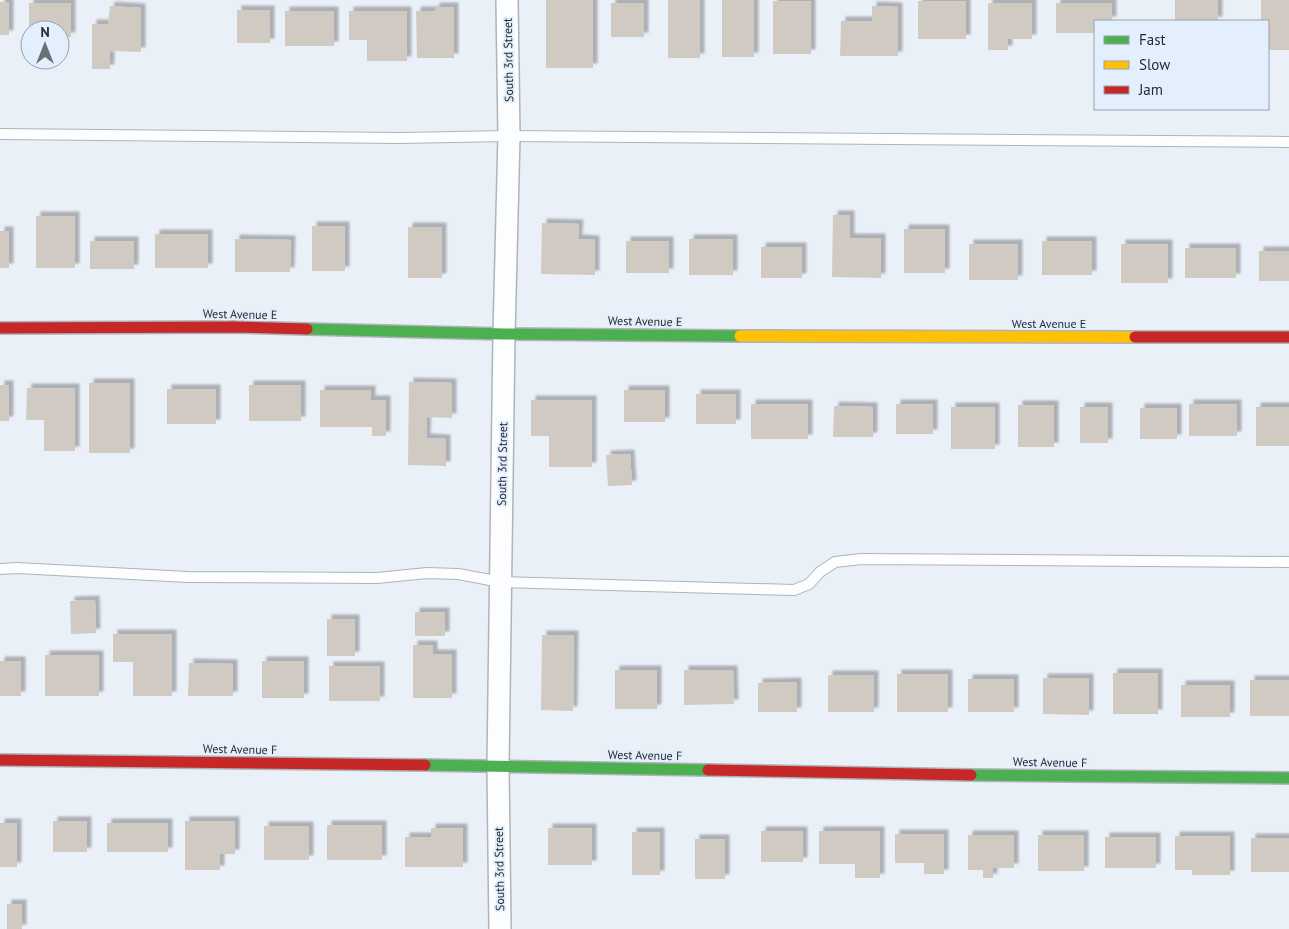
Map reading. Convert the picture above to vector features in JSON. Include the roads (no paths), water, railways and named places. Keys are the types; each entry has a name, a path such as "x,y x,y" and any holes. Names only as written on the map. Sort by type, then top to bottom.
{"street":[{"name":"South 3rd Street","path":"500,929 498,766 504,334 509,136 507,0"},
{"name":"West Avenue E","path":"0,328 234,327 504,334 903,337 1289,337"},
{"name":"West Avenue F","path":"0,760 498,766 823,773 1289,778"}],"lane":[{"path":"0,134 185,134 239,137 400,138 509,136 1289,142"},
{"path":"0,569 17,568 198,577 377,578 426,573 450,574 501,582 794,590 809,584 820,572 836,562 861,559 1289,562"}]}
